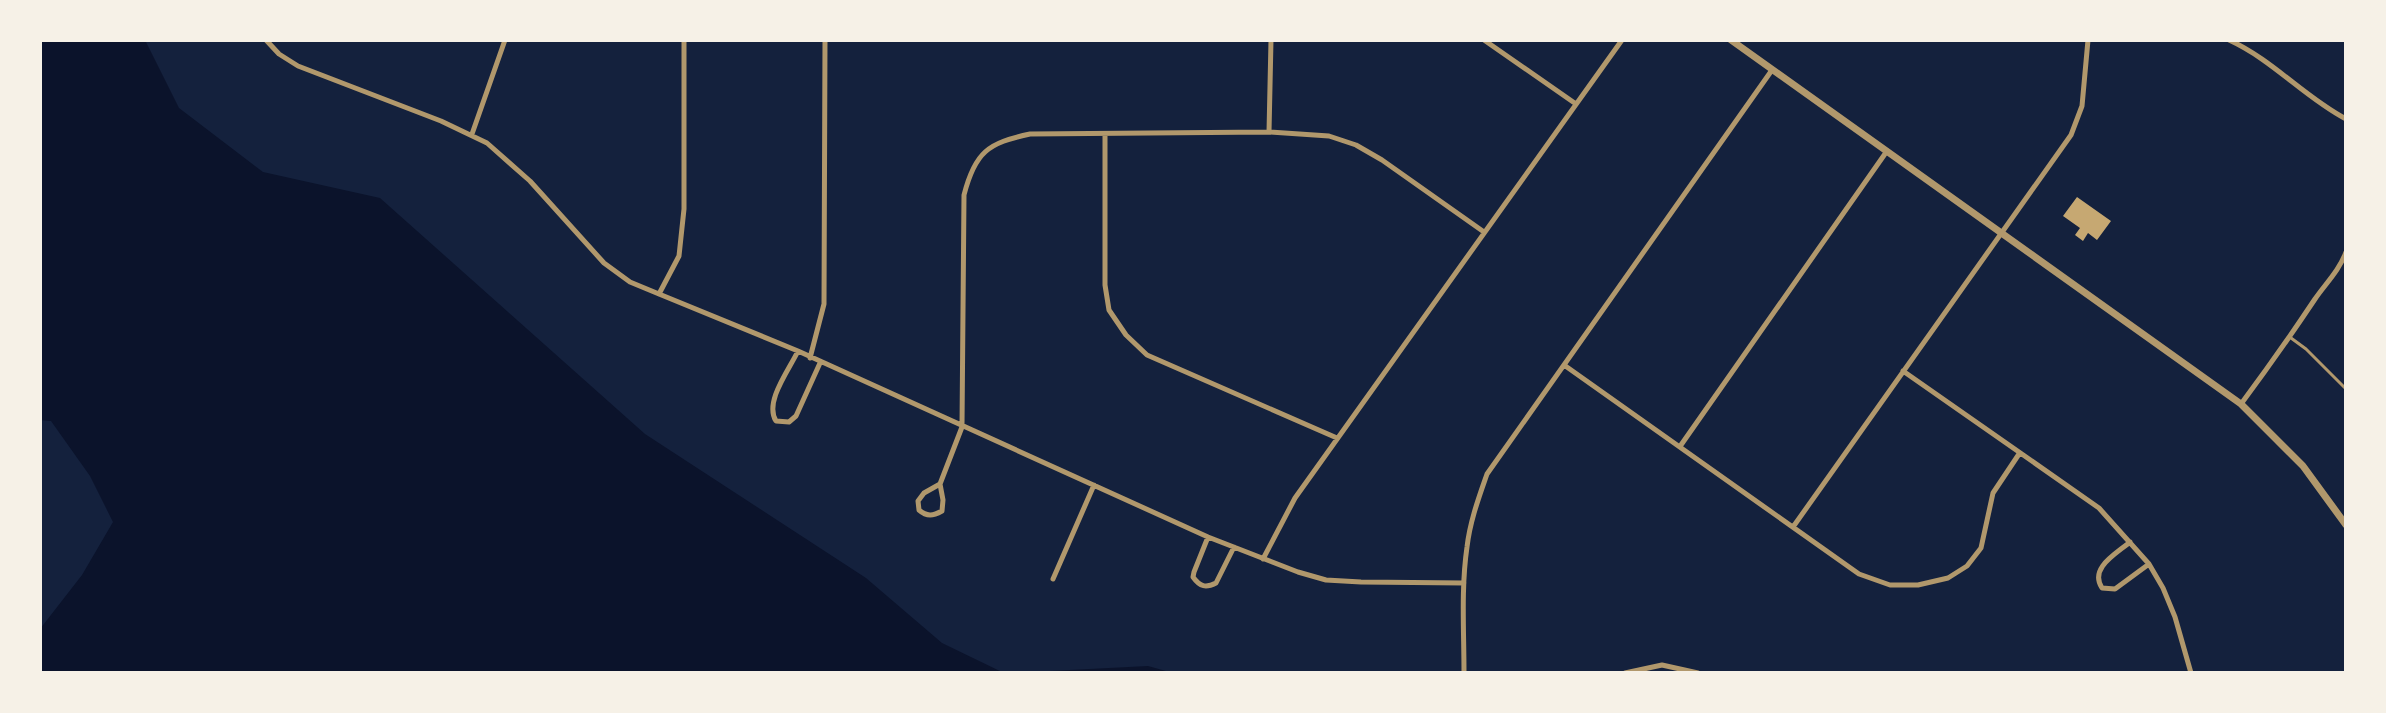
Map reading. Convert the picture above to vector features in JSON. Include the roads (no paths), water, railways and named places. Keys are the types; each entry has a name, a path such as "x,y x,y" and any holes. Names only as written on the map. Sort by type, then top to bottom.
{"street":[{"path":"266,40 279,54 298,66 472,134 487,143 530,181 604,263 630,282 798,351 962,427 1263,559 1326,580 1464,583"},
{"path":"472,134 505,40"},
{"path":"659,294 679,256 684,209 684,40"},
{"path":"810,358 824,304 825,40"},
{"path":"1269,132 1271,40"},
{"path":"1484,40 1576,104"},
{"path":"1263,559 1295,498 1622,40"},
{"path":"1731,40 2241,404 2303,466 2346,525"},
{"path":"1793,527 2071,135 2082,106 2088,40"},
{"path":"2229,40 2251,49 2346,119"},
{"path":"1464,673 1464,583 1469,533 1487,474 1772,70"},
{"path":"940,484 924,493 918,501 919,510 925,515 933,516 942,511 940,484 962,427 964,195 970,173 980,157 999,140 1030,134 1269,132 1329,136 1356,145 1382,160 1484,232"},
{"path":"1105,134 1105,285 1109,310 1126,335 1147,355 1337,438"},
{"path":"1680,445 1887,151"},
{"path":"2241,404 2291,338 2317,296 2340,269 2346,252"},
{"path":"2340,269 2346,275"},
{"path":"798,351 773,401 771,412 776,421 789,422 796,416 820,363"},
{"path":"1564,365 1859,574 1890,585 1918,585 1948,578 1967,566 1981,548 1993,493 2019,454"},
{"path":"1903,371 2099,508 2149,564 2163,588 2191,673"},
{"path":"1053,579 1094,485"},
{"path":"1208,537 1193,577 1200,585 1207,587 1216,583 1234,547"},
{"path":"2130,542 2099,569 2097,577 2102,588 2115,589 2149,564"},
{"path":"1625,673 1662,665 1698,673"}],"lane":[{"path":"2291,338 2346,389"}],"water":[{"path":"40,40 145,40 179,108 263,172 380,198 645,434 866,578 942,643 1004,673 40,673 40,629 82,575 113,522 90,476 51,421 40,420"},
{"path":"1148,666 1173,673 1013,673"}]}
